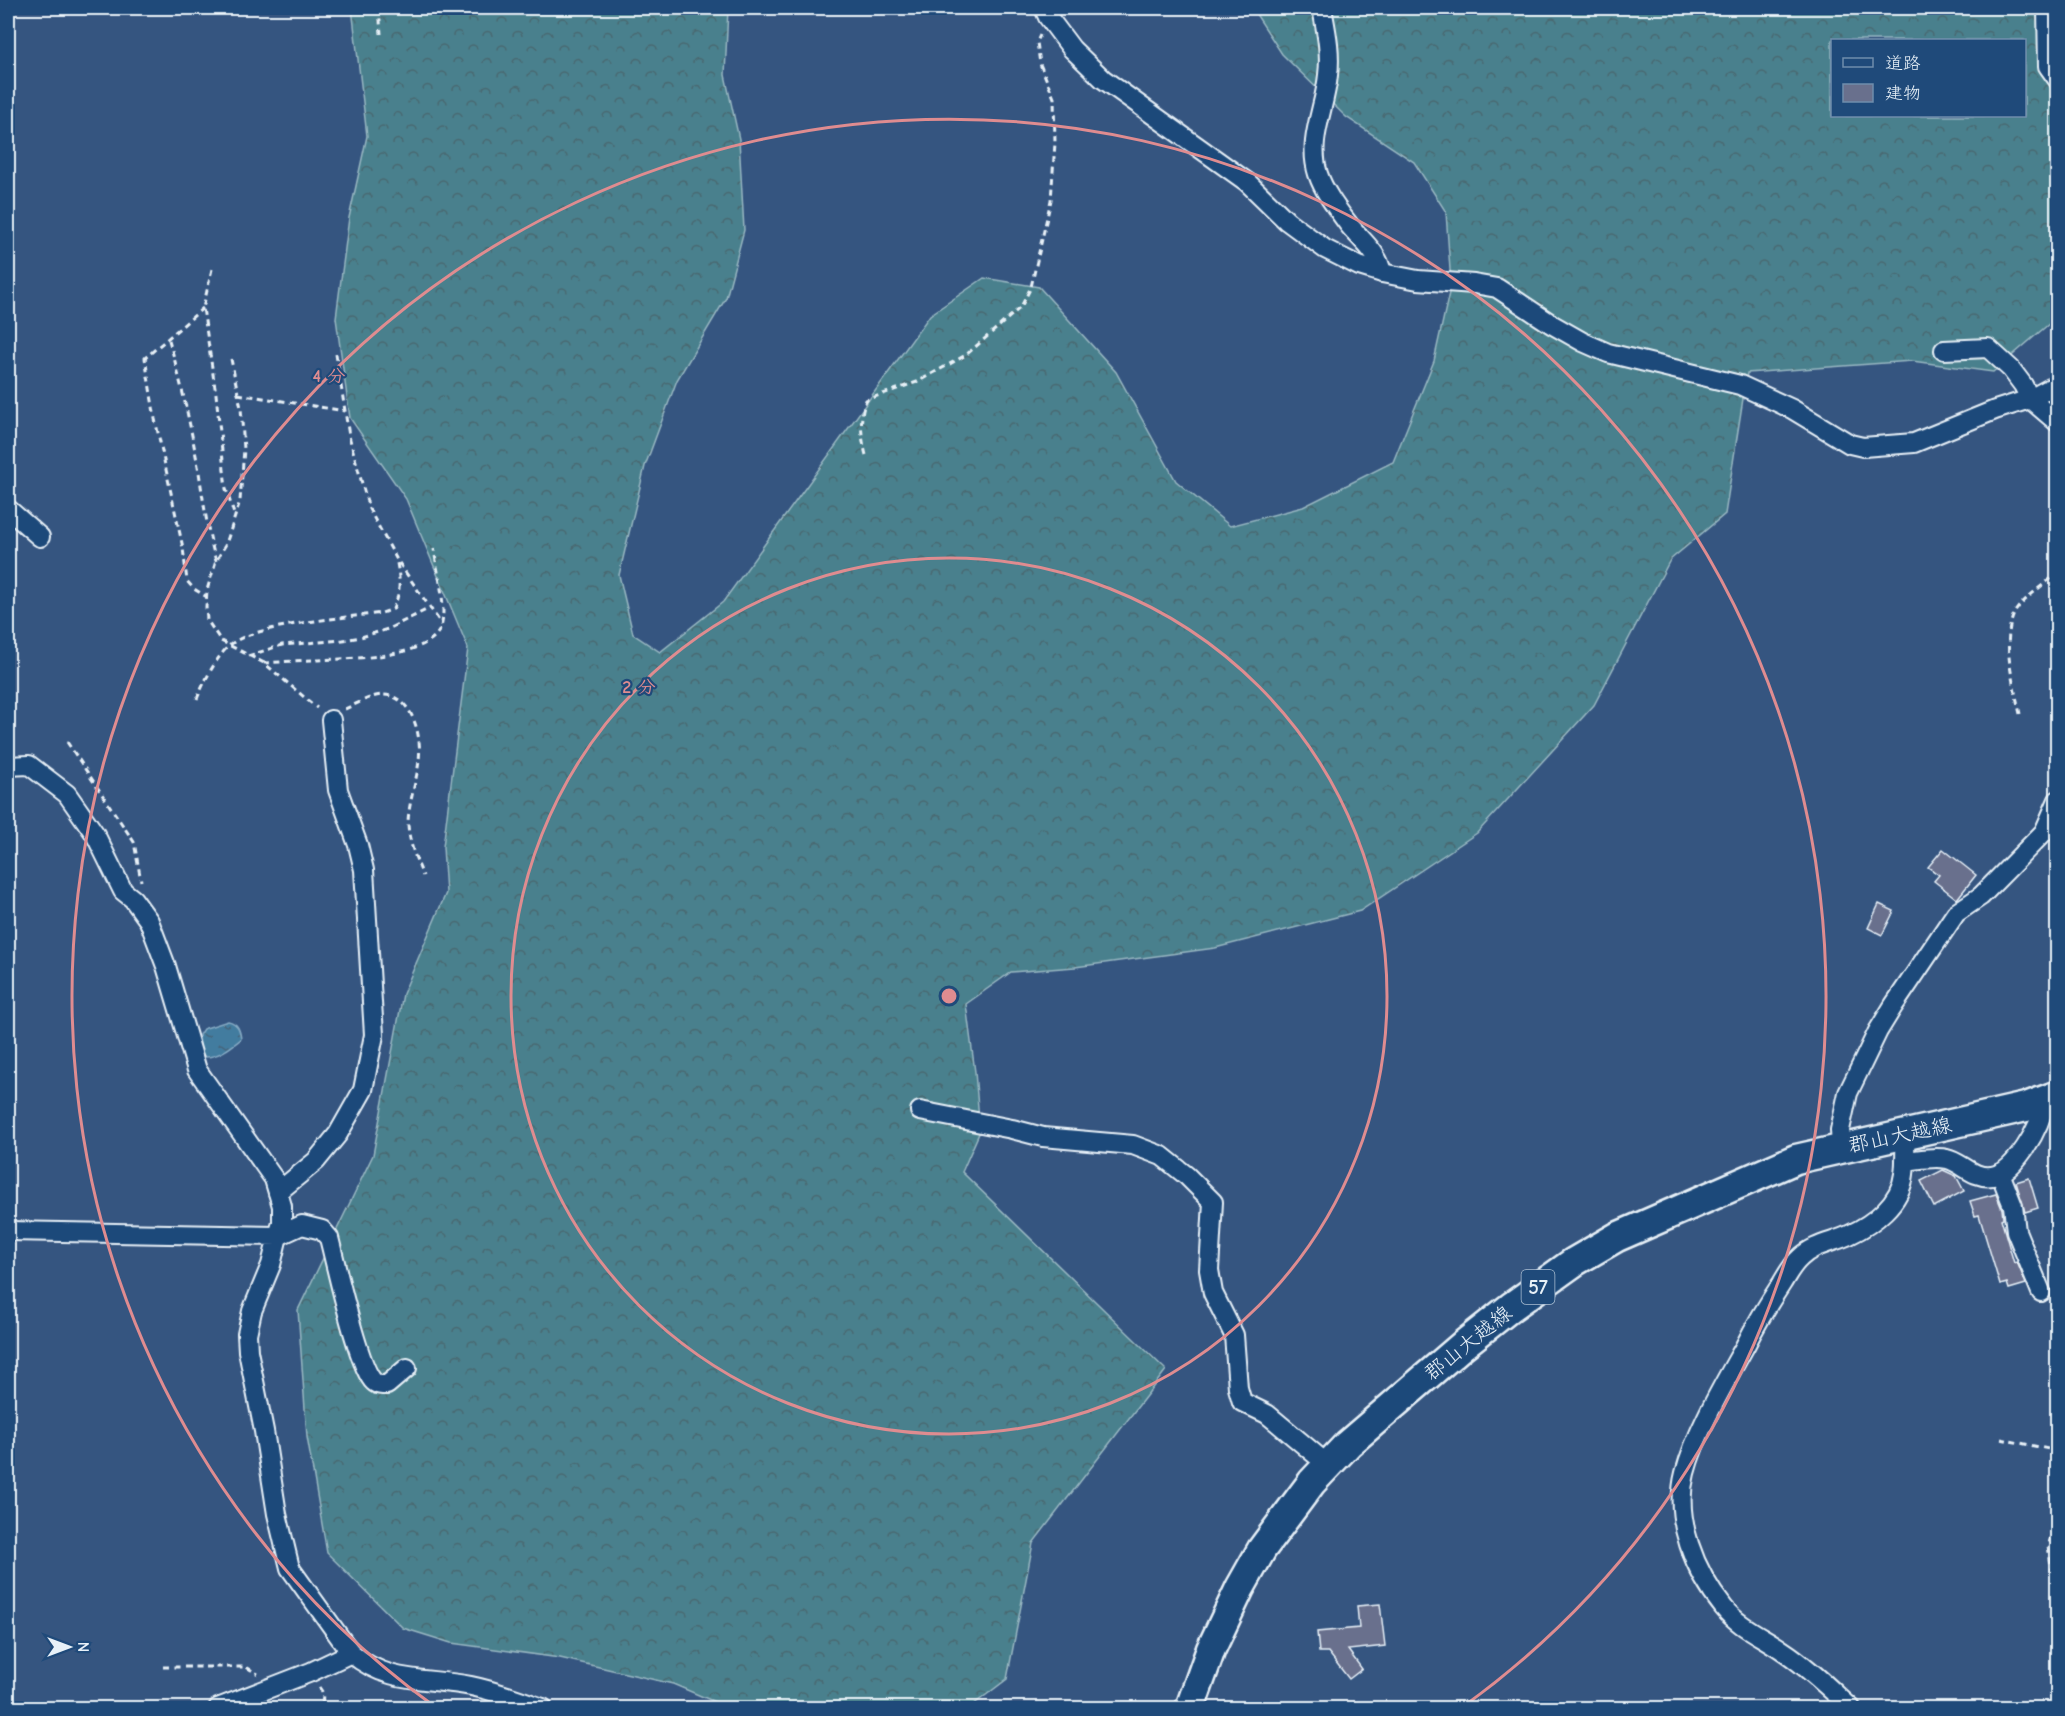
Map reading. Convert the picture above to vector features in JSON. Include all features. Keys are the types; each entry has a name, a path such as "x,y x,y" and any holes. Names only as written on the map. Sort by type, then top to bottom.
{"main road":[{"name":"郡山大越線","path":"1190,1708 1211,1649 1240,1588 1262,1549 1312,1482 1348,1444 1462,1345 1511,1306 1574,1262 1617,1237 1785,1163 1905,1133 2026,1107 2051,1098"}],"street":[{"path":"1322,8 1329,48 1328,77 1316,129 1314,152 1318,174 1325,190 1349,225 1380,261 1382,273"},
{"path":"2047,8 2048,66 2058,80"},
{"path":"1046,12 1072,49 1103,79 1247,182 1287,221 1325,249 1359,266 1418,280 1497,288 1553,325 1608,353 1740,385 1792,409 1850,444 1863,447 1914,443 1995,410 2030,399 2058,384"},
{"path":"1944,350 1988,348 2011,369 2023,384 2030,399 2058,423"},
{"path":"8,509 40,537"},
{"path":"279,1192 316,1161 338,1134 363,1090 374,1035 364,870 358,845 338,790 331,720"},
{"path":"8,766 29,765 67,794 95,834 123,891 133,898 149,921 166,966 197,1070 274,1179 279,1192 282,1223 271,1265 252,1311 247,1334 248,1351 277,1514 290,1568 351,1653 365,1665 385,1674 469,1685 543,1708"},
{"path":"1841,1148 1840,1130 1848,1093 1878,1030 1956,913 1981,896 2044,832 2058,800"},
{"path":"1905,1161 1930,1158 1947,1159 1978,1175 1995,1176 2010,1168 2032,1137 2051,1098"},
{"path":"920,1111 1043,1137 1133,1145 1162,1156 1187,1176 1213,1202 1209,1270 1214,1293 1234,1335 1238,1388 1242,1402 1267,1414 1328,1465"},
{"path":"1851,1708 1806,1667 1736,1620 1724,1609 1708,1587 1695,1560 1684,1522 1683,1488 1685,1473 1707,1417 1758,1320 1790,1270 1800,1257 1816,1246 1849,1235 1883,1214 1897,1196 1904,1176 1905,1133"},
{"path":"2000,1173 2013,1206 2016,1231 2041,1292"},
{"path":"8,1231 278,1236 302,1225 314,1226 322,1230 329,1238 364,1368 375,1383 387,1385 407,1368"},
{"path":"218,1708 311,1672 351,1653"}],"path":[{"path":"379,8 381,34"},
{"path":"866,455 861,436 861,422 866,400 917,382 966,355 1021,307 1031,288 1051,200 1055,143 1054,98 1040,64 1037,42 1046,12"},
{"path":"213,268 203,308 216,394 226,489 235,516"},
{"path":"203,308 145,358 183,548 187,581 194,590 207,597"},
{"path":"168,340 176,365 198,465 208,534 216,561"},
{"path":"336,354 349,436 369,509 397,560 442,625"},
{"path":"231,358 238,394 244,449 240,501 226,544 216,561 207,597 207,620 221,641 264,663 331,720 342,711 366,699 382,695 391,696 404,704 414,717 420,756 408,820 409,838 423,876"},
{"path":"238,394 345,411"},
{"path":"264,663 363,659 393,654 430,639 442,625 441,597 434,549"},
{"path":"197,699 207,675 229,646 241,637 271,629 382,613 393,609 399,596 397,560"},
{"path":"2020,714 2010,666 2009,635 2014,612 2058,573"},
{"path":"248,656 282,645 361,637 388,629 430,608"},
{"path":"67,742 134,842 141,883"},
{"path":"2001,1439 2058,1451"},
{"path":"2058,1517 2048,1546 2052,1571 2058,1574"},
{"path":"163,1667 246,1667 263,1677 266,1689"}],"green space":[{"path":"352,8 728,8 725,75 739,139 744,230 726,298 677,380 645,466 619,575 633,634 660,652 723,602 930,315 984,278 1039,287 1116,372 1176,481 1230,526 1303,507 1393,462 1434,361 1451,284 1446,212 1414,162 1346,117 1282,54 1252,8 2028,8 2057,23 2057,317 1993,372 1912,361 1747,373 1725,514 1670,560 1594,705 1477,833 1360,911 1215,948 1075,967 1011,972 966,1004 980,1131 962,1172 1166,1370 1033,1543 1007,1679 969,1708 729,1708 673,1684 560,1658 451,1643 403,1628 327,1553 307,1437 298,1310 373,1155 403,994 446,893 443,847 468,648 406,499 350,418 336,318 349,218 367,136"}],"water":[{"path":"228,1021 238,1027 241,1039 220,1053 205,1057 200,1050 199,1035 203,1029"}],"building":[{"path":"1943,849 1976,875 1957,899 1934,881 1939,875 1928,867"},
{"path":"1879,904 1894,911 1882,935 1868,928"},
{"path":"1943,1170 1956,1176 1964,1191 1934,1207 1921,1181"},
{"path":"2029,1178 2038,1208 2025,1212 2016,1182"},
{"path":"1996,1194 2002,1209 2003,1218 2001,1219 2014,1263 2017,1262 2026,1284 2009,1289 2007,1283 2000,1285 1979,1215 1975,1216 1970,1201"},
{"path":"1380,1604 1385,1646 1348,1650 1362,1669 1349,1679 1328,1652 1319,1652 1317,1632 1359,1628 1357,1606"}]}
